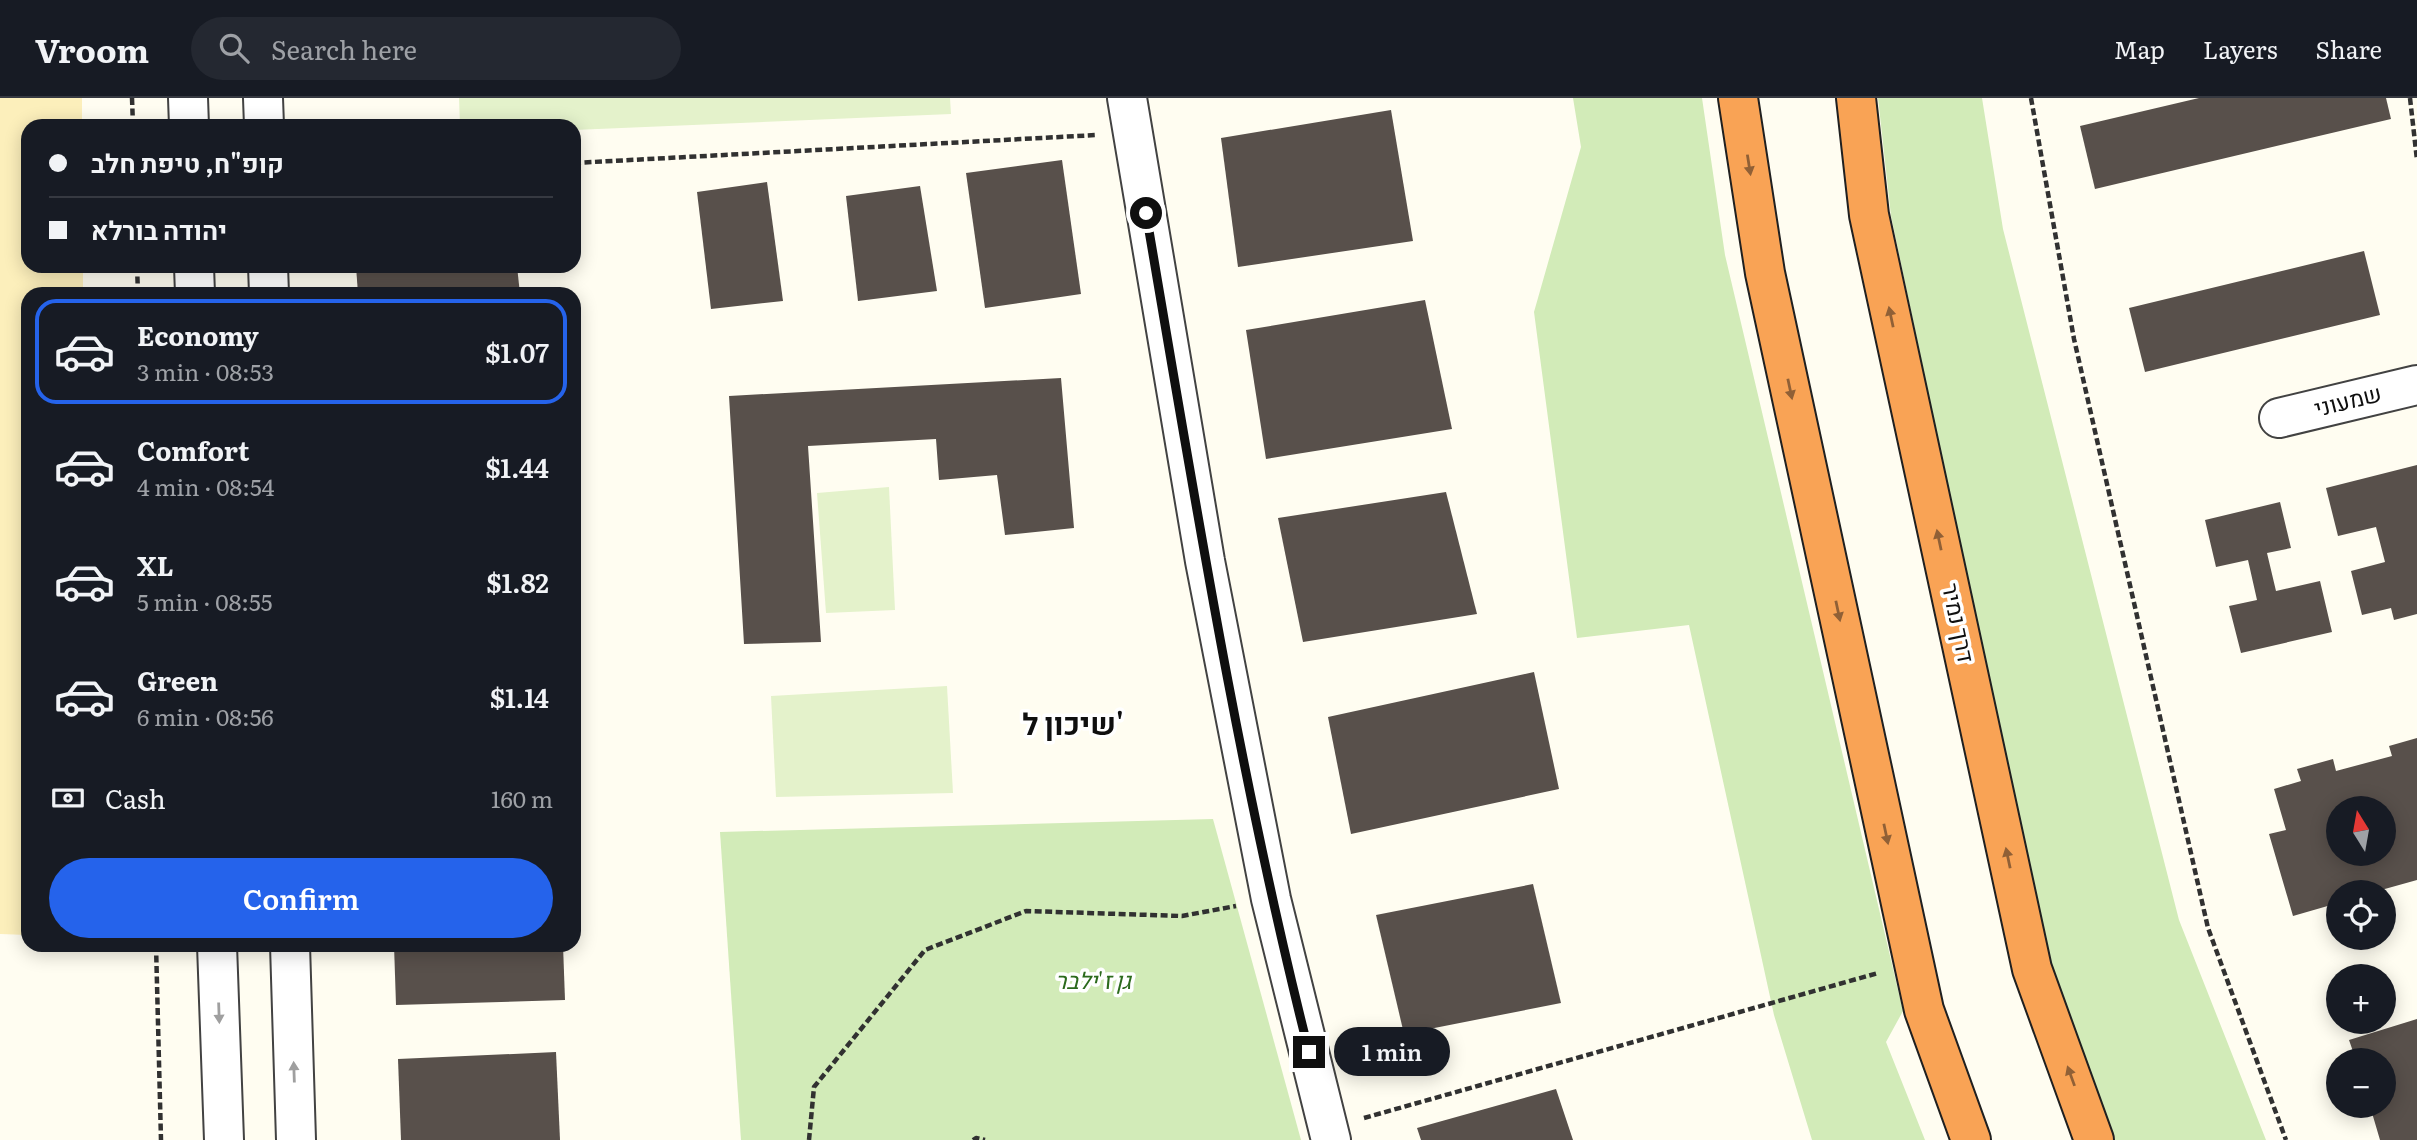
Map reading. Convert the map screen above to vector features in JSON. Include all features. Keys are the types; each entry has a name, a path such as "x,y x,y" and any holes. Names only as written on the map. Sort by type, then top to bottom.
{"highway":[{"path":"1738,98 1765,272 1924,1010 1971,1140"},
{"name":"דרך נמיר","path":"1856,98 1869,215 2032,969 2094,1140"}],"street":[{"path":"188,98 189,119"},
{"path":"263,98 264,119"},
{"path":"1130,115 1205,561 1271,900 1330,1134"},
{"name":"שמעוני","path":"2279,418 2417,385"},
{"path":"217,952 224,1140"},
{"path":"290,952 296,1140"}],"path":[{"path":"132,98 133,119"},
{"path":"2031,98 2074,339 2208,928 2286,1140"},
{"path":"2410,98 2417,160"},
{"path":"581,162 1130,115"},
{"path":"809,1140 814,1087 925,950 1026,911 1182,916 1271,900"},
{"path":"156,952 161,1140"},
{"path":"1330,1134 1881,973"},
{"path":"973,1140 985,1140"}],"green space":[{"path":"459,98 950,98 951,114 581,130 581,119 460,119"},
{"path":"1573,98 1702,98 1725,255 1903,1011 1886,1042 1925,1140 1812,1140 1774,1015 1689,625 1577,638 1534,312 1581,147"},
{"path":"1878,98 1982,98 2003,229 2179,920 2266,1140 2113,1140 2047,959 1891,216"},
{"path":"889,487 895,610 826,613 817,493"},
{"path":"947,686 953,793 776,797 771,696"},
{"name":"גן ז'ילבר","path":"1213,819 1301,1140 741,1140 720,832"}],"sand":[{"path":"0,98 82,98 82,119 21,119 21,273 83,273 83,287 21,287 21,935 0,934"}],"building":[{"path":"2199,98 2386,98 2391,119 2095,189 2080,126"},
{"path":"1391,110 1413,241 1238,267 1221,138"},
{"path":"1062,160 1081,294 985,308 966,173"},
{"path":"767,182 783,301 711,309 697,192"},
{"path":"920,186 937,291 858,301 846,196"},
{"path":"2364,251 2380,315 2145,372 2129,308"},
{"path":"356,273 518,273 519,287 358,287"},
{"path":"1425,300 1452,429 1266,459 1246,330"},
{"path":"1061,378 1074,528 1005,535 997,475 939,480 936,439 808,446 821,642 744,644 729,396"},
{"path":"2417,465 2417,614 2394,620 2391,608 2362,615 2351,571 2385,562 2376,527 2338,536 2326,488"},
{"path":"1446,492 1477,614 1303,642 1278,518"},
{"path":"2280,502 2291,548 2267,553 2276,591 2320,581 2332,632 2241,653 2229,606 2257,600 2248,560 2216,567 2205,520"},
{"path":"1534,672 1559,789 1351,834 1328,717"},
{"path":"2417,738 2417,880 2396,886 2396,880 2326,880 2326,906 2293,916 2269,834 2286,830 2274,789 2301,781 2297,769 2333,759 2336,771 2392,756 2389,746"},
{"path":"1533,884 1561,1003 1404,1034 1376,915"},
{"path":"394,952 563,952 565,1000 396,1005"},
{"path":"2417,1019 2417,1140 2380,1140 2374,1118 2396,1118 2396,1048 2352,1048 2349,1040 2368,1034 2396,1034 2396,1025"},
{"path":"556,1052 560,1140 401,1140 398,1059"},
{"path":"1556,1089 1573,1140 1421,1140 1417,1128"}],"district":[{"name":"שיכון ל'","path":"1073,725"}],"route":[{"path":"1146,213 1215,613 1271,900 1309,1052"}]}
